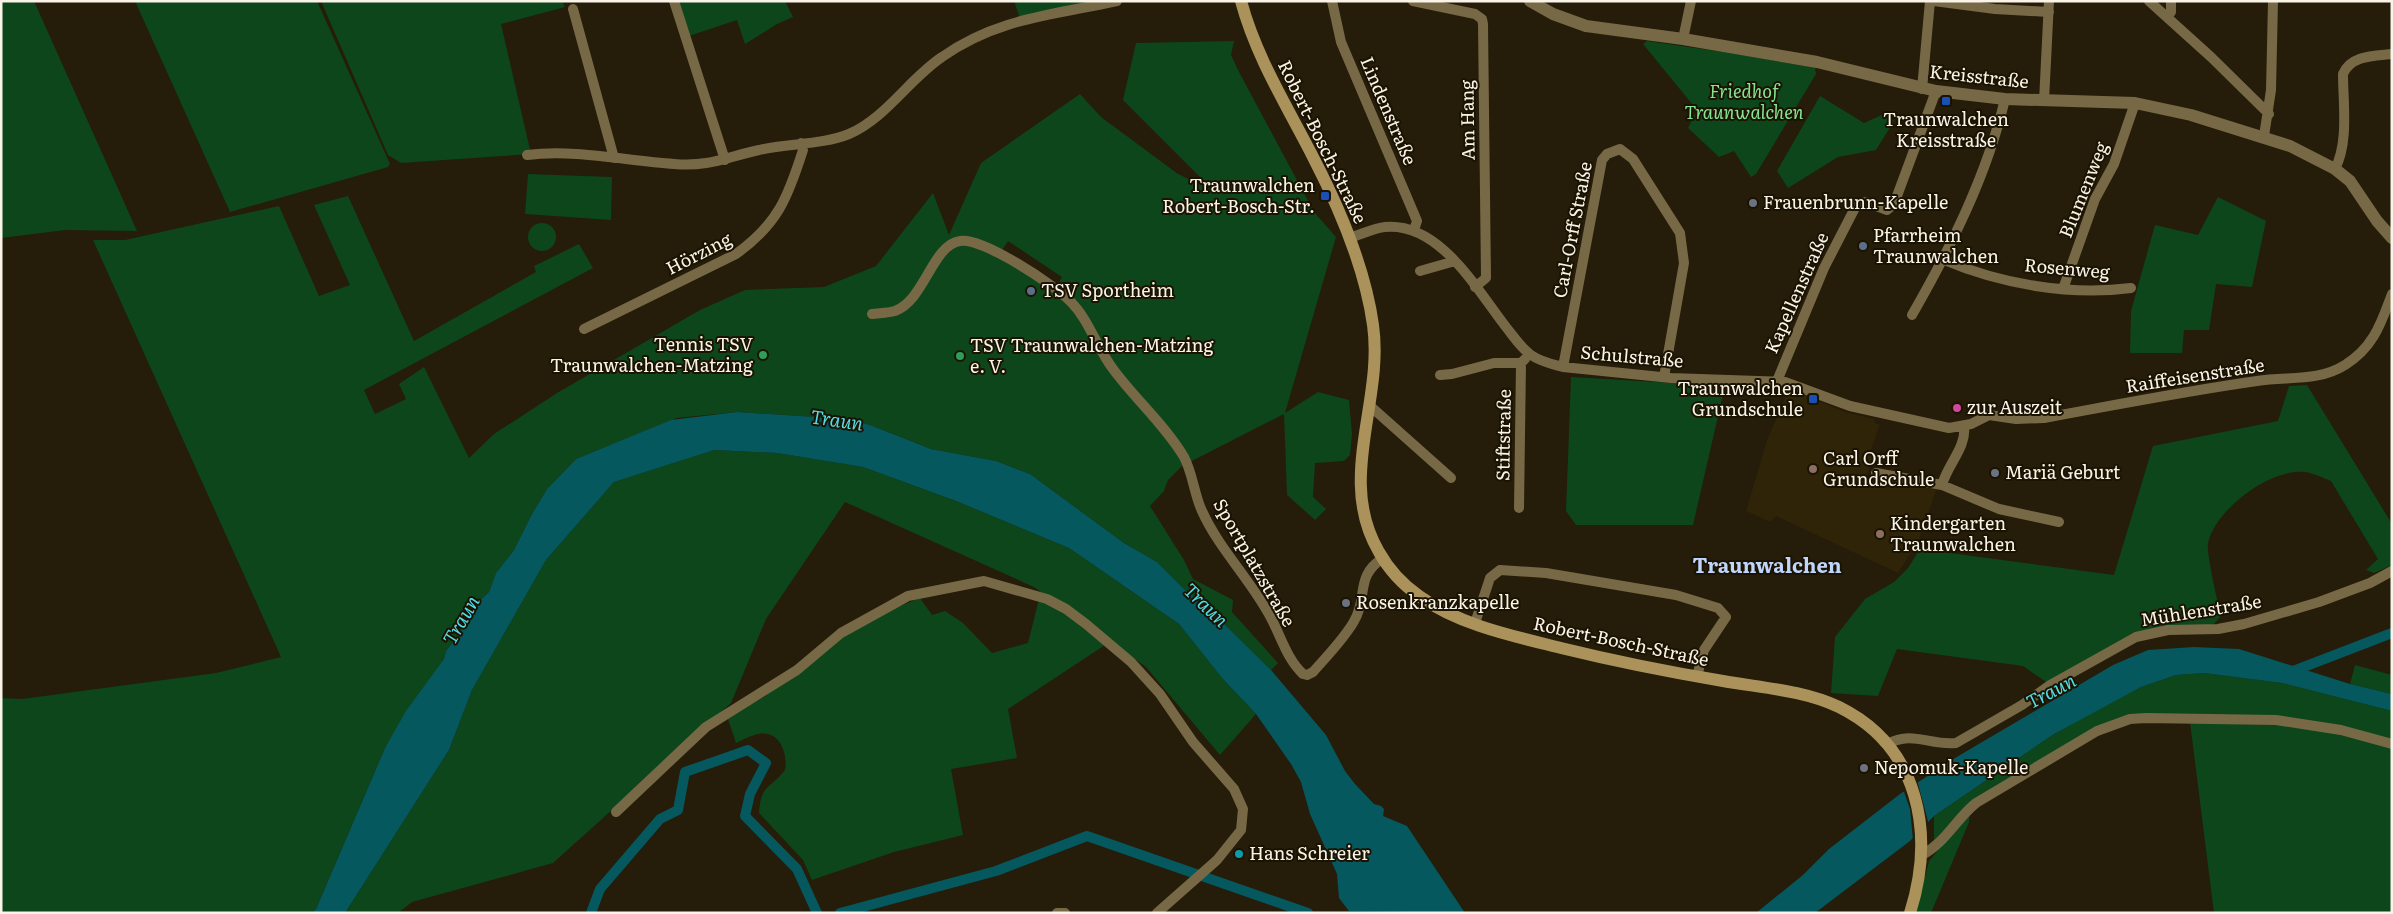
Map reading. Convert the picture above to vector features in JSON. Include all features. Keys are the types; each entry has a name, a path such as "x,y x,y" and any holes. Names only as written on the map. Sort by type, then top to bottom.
{"main road":[{"name":"Robert-Bosch-Straße","path":"1241,1 1264,63 1315,160 1349,238 1362,278 1373,326 1374,370 1362,453 1360,491 1366,523 1383,558 1398,578 1419,597 1435,607 1475,624 1592,655 1813,697 1834,705 1856,717 1887,744 1901,765 1916,799 1922,838 1922,855 1920,875 1910,913"}],"street":[{"path":"674,1 726,160"},
{"path":"527,155 560,153 676,165 709,164 759,150 848,134 878,115 921,72 942,56 979,34 1022,19 1117,1"},
{"name":"Lindenstraße","path":"1332,1 1341,42 1418,221 1414,230"},
{"name":"Am Hang","path":"1413,1 1475,14 1482,19 1486,278 1475,287"},
{"name":"Kreisstraße","path":"1530,1 1553,14 1586,26 1683,39 1817,62 1922,89 2005,99 2134,104 2178,111 2264,136 2290,146 2335,169 2350,181 2377,221 2392,238"},
{"path":"1683,39 1691,1"},
{"path":"1922,89 1930,1"},
{"path":"1934,1 1995,9 2049,12"},
{"path":"2044,101 2049,1"},
{"path":"2149,1 2269,114"},
{"path":"2167,16 2171,12 2171,1"},
{"path":"2264,136 2269,114 2273,1"},
{"path":"573,9 614,158"},
{"path":"2335,169 2340,159 2342,144 2343,74 2346,66 2358,58 2392,54"},
{"name":"Kapellenstraße","path":"1777,381 1824,268 1857,204 1866,202 1887,210 1894,204 1936,91"},
{"path":"1912,315 1944,260 1985,162 2005,99"},
{"name":"Blumenweg","path":"2063,289 2095,199 2114,164 2134,104"},
{"name":"Hörzing","path":"584,329 736,254 750,245 785,202 803,150 801,143"},
{"name":"Carl-Orff Straße","path":"1563,367 1602,160 1607,154 1620,149 1633,159 1680,233 1684,250 1684,263 1664,377"},
{"name":"Schulstraße","path":"1349,238 1384,227 1414,230 1430,239 1455,261 1522,347 1530,354 1547,363 1563,367 1664,377 1777,381 1793,384 1866,410 1941,427 1964,426"},
{"name":"Sportplatzstraße","path":"872,314 896,310 907,303 926,280 944,249 960,241 977,243 1003,255 1066,297 1077,309 1112,368 1183,456 1202,511 1273,621 1283,646 1303,674 1307,675 1313,672 1353,624 1360,610 1367,572 1383,558"},
{"name":"Rosenweg","path":"1944,260 1985,274 2033,285 2085,291 2131,288"},
{"path":"1420,272 1455,261"},
{"name":"Raiffeisenstraße","path":"1964,426 1989,415 2016,419 2044,418 2259,380 2323,375 2346,364 2372,340 2392,294"},
{"path":"1440,375 1452,374 1494,363 1521,363 1530,354"},
{"name":"Stiftstraße","path":"1518,508 1521,363"},
{"path":"1369,405 1451,478"},
{"path":"1942,485 1946,471 1965,439 1964,426"},
{"path":"1876,473 1942,485 1999,509 2059,522"},
{"path":"1475,624 1490,578 1494,573 1506,570 1546,573 1676,595 1718,608 1726,617 1704,650 1697,676"},
{"name":"Mühlenstraße","path":"1887,744 1907,736 1948,744 1956,743 2022,705 2050,685 2136,637 2168,630 2218,629 2244,624 2319,602 2370,583 2392,571"},
{"path":"616,812 706,728 733,708 763,692 797,670 841,633 908,596 984,582 1047,599 1066,609 1086,624 1136,668 1160,694 1192,742 1234,789 1243,809 1241,830 1217,860 1158,913"},
{"path":"1922,855 1938,844 1976,803 2082,739 2121,722 2146,718 2276,720 2341,730 2392,744"},
{"path":"1058,913 1065,913"}],"shaded area":[{"name":"Carl Orff Grundschule","path":"1789,389 1845,412 1874,419 1875,423 1880,424 1870,453 1874,455 1864,482 1937,488 1918,542 1898,573 1776,516 1770,522 1746,511 1767,440"}],"green space":[{"path":"1,1 34,1 137,231 65,230 1,238"},
{"path":"135,1 317,1 390,164 388,167 230,212"},
{"path":"321,1 562,1 565,7 501,24 531,154 401,163 388,155"},
{"path":"678,1 785,1 793,17 777,24 745,44 737,20 689,36"},
{"path":"1014,1 1093,1 1020,18"},
{"path":"1234,41 1231,55 1238,70 1314,212 1336,237 1285,413 1318,392 1349,400 1352,434 1350,455 1344,461 1315,463 1313,497 1326,509 1315,520 1287,495 1284,414 1182,466 1168,480 1164,491 1150,506 1184,560 1193,579 1233,600 1232,612 1278,663 1271,670 1205,605 1184,589 1157,562 1124,543 1030,474 996,461 931,449 870,425 847,419 737,412 677,418 576,459 547,489 514,550 496,573 489,592 474,606 459,634 446,651 444,659 385,748 316,909 312,913 1,913 1,698 22,699 216,673 281,657 93,240 125,240 279,206 319,296 350,285 314,205 348,196 414,341 536,272 534,266 579,244 593,268 364,390 375,414 406,399 399,384 424,367 469,458 494,434 557,393 700,310 745,290 824,287 876,266 933,193 949,235 981,163 1080,94 1101,117 1178,174 1214,191 1123,100 1136,43","holes":["1008,241 1062,277 1057,286 1002,250"]},
{"name":"Friedhof Traunwalchen","path":"1647,41 1815,68 1816,74 1756,174 1751,177 1734,151 1719,157 1688,128 1697,110 1643,44"},
{"path":"1820,96 1864,123 1886,113 1894,121 1876,150 1838,157 1788,188 1777,171"},
{"path":"528,174 612,177 611,220 525,214"},
{"path":"2218,197 2266,221 2252,287 2216,284 2209,330 2184,330 2182,353 2130,353 2131,311 2155,225 2198,235"},
{"path":"542,223 552,227 556,237 552,247 542,251 532,247 528,237 532,227"},
{"path":"1571,377 1725,386 1693,525 1576,525 1566,511"},
{"path":"2307,385 2392,524 2392,565 2374,573 2366,570 2378,559 2331,481 2305,472 2291,473 2261,484 2246,494 2221,517 2213,530 2208,548 2221,616 2213,625 2163,627 2046,682 2023,666 1897,649 1878,696 1831,693 1835,637 1865,599 1894,582 1908,568 1920,549 2114,575 2153,446 2278,421 2289,386"},
{"path":"713,450 777,453 863,467 956,501 1069,548 1179,624 1222,678 1256,714 1220,755 1146,667 1034,587 845,502 766,619 731,703 553,863 412,902 398,913 345,913 449,750 472,690 546,560 614,482"},
{"path":"920,598 932,615 945,611 963,623 992,653 1028,643 1039,599 1052,603 1105,645 1008,709 1017,758 951,769 963,835 894,852 812,880 803,860 759,813 764,792 785,770 785,757 781,744 777,739 766,734 753,735 736,743 727,716 764,697 843,636 881,614"},
{"path":"2355,665 2392,675 2392,694 2350,684"},
{"path":"2204,673 2282,683 2392,711 2392,741 2348,729 2130,717 1993,789 1934,841 1934,816 2054,734 2109,702 2141,687 2176,675"},
{"path":"2190,722 2248,723 2314,728 2392,747 2392,913 2214,913"},
{"path":"1970,812 1969,822 1931,913 1916,913 1929,861"}],"water":[{"name":"Traun","path":"737,412 847,419 870,425 931,449 996,461 1030,474 1124,543 1157,562 1184,589 1205,605 1271,670 1326,735 1345,771 1355,784 1374,804 1384,809 1383,816 1407,826 1465,913 1349,911 1339,898 1337,874 1310,814 1301,782 1291,764 1256,714 1222,678 1179,624 1069,548 956,501 863,467 777,453 714,450 614,482 546,560 472,690 449,750 345,913 312,913 316,909 385,748 406,711 444,659 446,651 459,634 474,606 489,592 496,573 514,550 547,489 576,459 671,420"},
{"path":"2194,647 2239,649 2350,684 2392,694 2392,711 2282,683 2204,673 2176,675 2141,687 2054,734 1934,816 1910,841 1815,913 1756,913 1803,875 1829,849 1900,794 1955,758 2113,665 2148,650"}],"pier":[{"path":"1917,780 1929,825 1913,840 1910,809 1903,789"}],"waterway":[{"path":"2288,673 2392,633"},
{"path":"591,913 600,889 660,819 678,810 685,772 748,750 766,763 750,794 745,816 797,869 817,913"},
{"path":"840,913 996,871 1087,836 1308,913"}],"place":[{"name":"Traunwalchen Kreisstraße","path":"1946,101"},
{"name":"Traunwalchen Robert-Bosch-Str.","path":"1325,196"},
{"name":"Frauenbrunn-Kapelle","path":"1753,203"},
{"name":"Pfarrheim Traunwalchen","path":"1863,246"},
{"name":"TSV Sportheim","path":"1031,291"},
{"name":"Tennis TSV Traunwalchen-Matzing","path":"763,355"},
{"name":"TSV Traunwalchen-Matzing e. V.","path":"960,356"},
{"name":"Traunwalchen Grundschule","path":"1813,399"},
{"name":"zur Auszeit","path":"1957,408"},
{"name":"Carl Orff Grundschule","path":"1813,469"},
{"name":"Mariä Geburt","path":"1995,473"},
{"name":"Kindergarten Traunwalchen","path":"1880,534"},
{"name":"Rosenkranzkapelle","path":"1346,603"},
{"name":"Nepomuk-Kapelle","path":"1864,768"},
{"name":"Hans Schreier","path":"1239,854"}],"district":[{"name":"Traunwalchen","path":"1767,566"}]}
